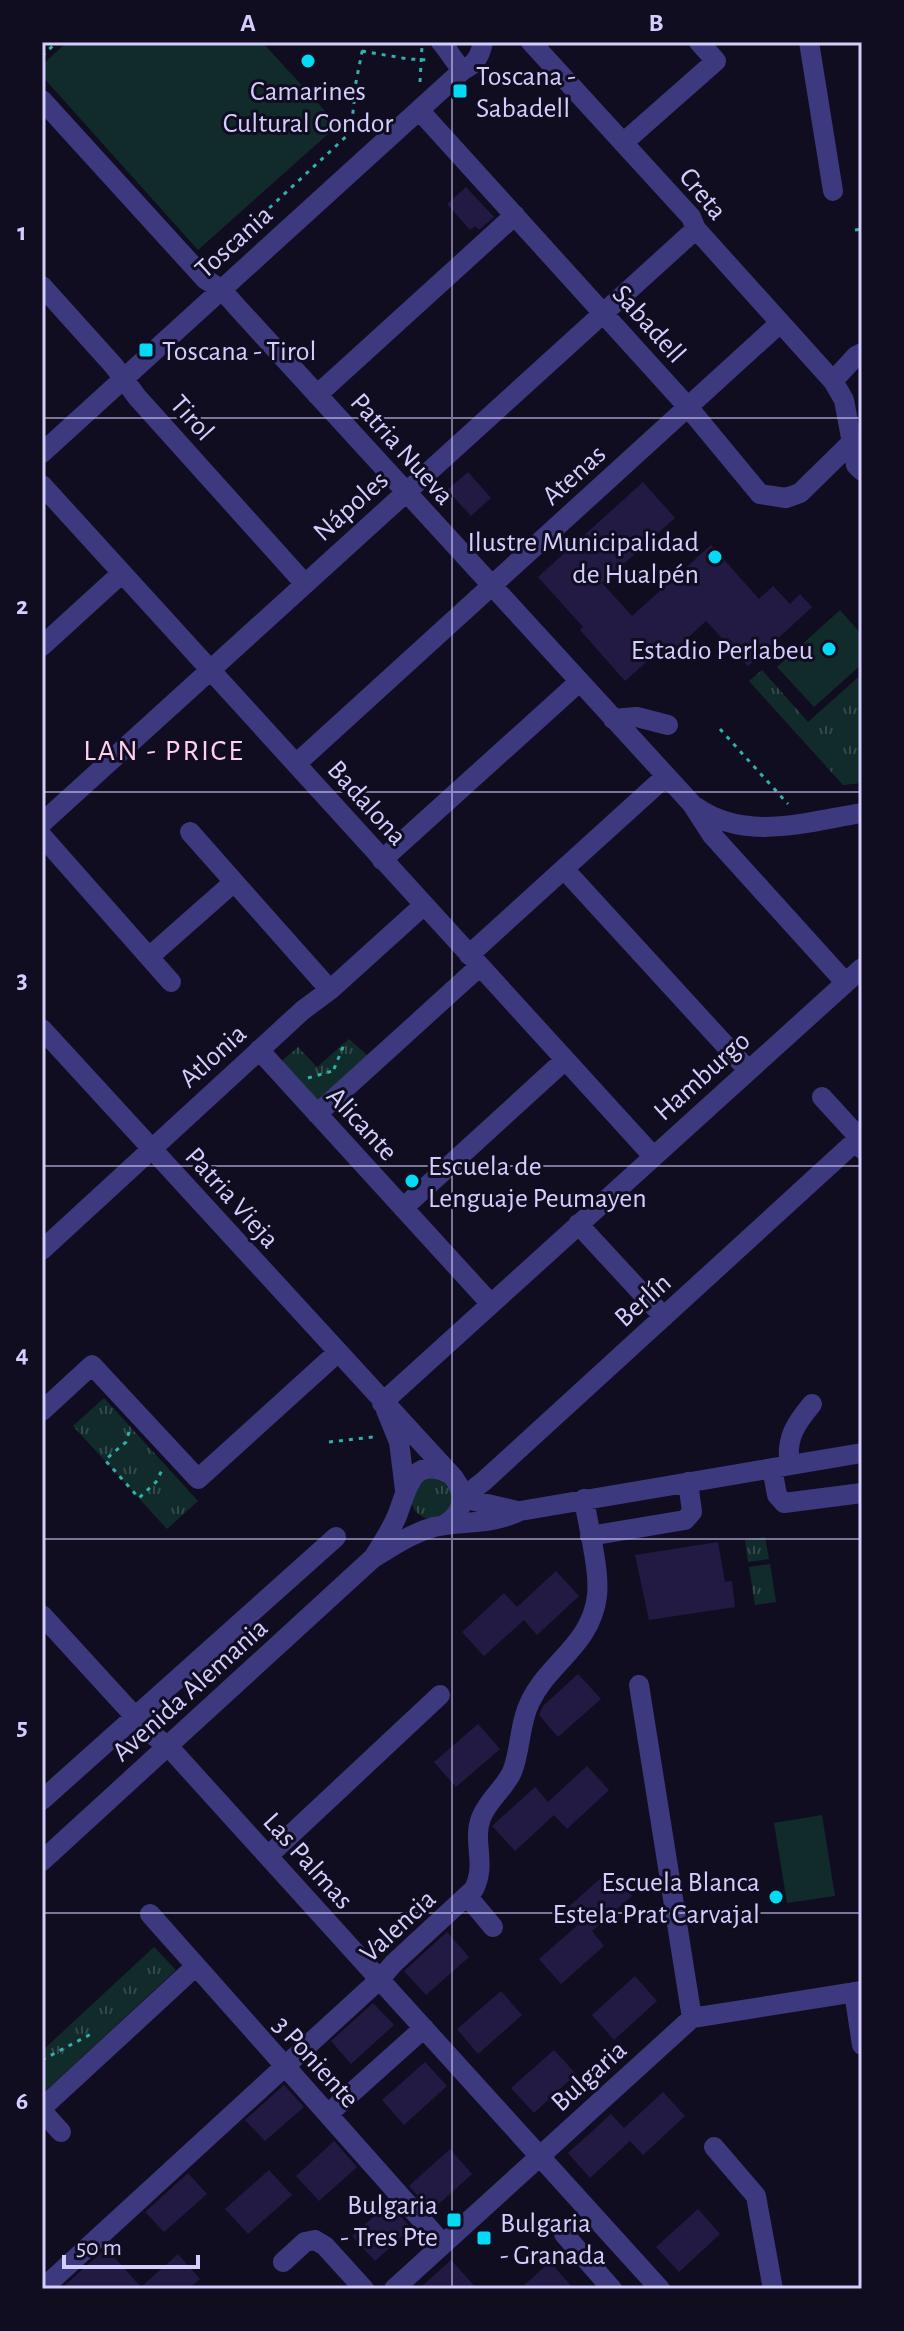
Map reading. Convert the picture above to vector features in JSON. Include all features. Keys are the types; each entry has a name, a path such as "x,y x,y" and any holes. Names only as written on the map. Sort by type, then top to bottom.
{"street":[{"path":"441,42 458,66"},
{"name":"Toscania","path":"42,453 419,110 458,66 472,65 481,54 483,42"},
{"name":"Creta","path":"531,42 691,217 696,229 833,381"},
{"path":"623,143 716,61 699,42"},
{"path":"809,42 833,191"},
{"name":"Patria Nueva","path":"42,100 205,279 222,290 692,804 712,835 845,982"},
{"name":"Sabadell","path":"419,110 688,407 760,494 786,498 800,493 852,442"},
{"path":"317,395 515,215"},
{"name":"Nápoles","path":"42,823 696,229"},
{"name":"Tirol","path":"42,286 305,584"},
{"name":"Atenas","path":"296,764 780,323"},
{"path":"862,353 833,381 844,400 856,465 862,471"},
{"name":"Badalona","path":"42,485 653,1156"},
{"path":"42,646 122,573"},
{"path":"382,860 579,682"},
{"path":"613,719 637,717 668,725"},
{"path":"317,1114 564,869 665,777"},
{"path":"692,804 719,820 758,828 862,813"},
{"path":"190,832 330,990"},
{"path":"42,836 171,982"},
{"path":"564,869 748,1070"},
{"path":"149,957 234,882"},
{"name":"Atlonia","path":"42,1250 303,1010 330,990 424,905"},
{"path":"845,982 862,968"},
{"name":"Hamburgo","path":"382,1403 845,982"},
{"name":"Patria Vieja","path":"42,1029 450,1474"},
{"name":"Alicante","path":"259,1050 491,1304"},
{"path":"403,1208 565,1060"},
{"path":"822,1097 860,1144"},
{"name":"Berlín","path":"462,1498 860,1144"},
{"path":"578,1224 664,1317"},
{"path":"42,1411 92,1365 198,1479 337,1353"},
{"name":"Patria Vieja","path":"382,1403 399,1442 404,1494"},
{"path":"812,1404 790,1437 788,1452 781,1466 777,1495 784,1503 862,1493"},
{"name":"Avenida Alemania","path":"438,1526 494,1520 520,1511 584,1499 862,1453"},
{"path":"438,1526 420,1524 410,1516 404,1494 413,1476 434,1469 450,1474 457,1482 462,1498"},
{"path":"590,1536 685,1520 692,1512 688,1482"},
{"name":"Avenida Alemania","path":"42,1861 373,1558 393,1525 404,1494"},
{"name":"Avenida Alemania","path":"373,1558 457,1514 462,1498 520,1511"},
{"name":"Valencia","path":"42,2289 474,1889 481,1872 478,1834 481,1818 511,1773 530,1701 580,1641 593,1611 597,1589 584,1499"},
{"path":"42,1800 336,1537"},
{"name":"Las Palmas","path":"42,1615 150,1733 168,1746 660,2289"},
{"path":"639,1685 692,2018 858,1992 862,2045"},
{"path":"268,1856 440,1695"},
{"path":"468,1897 493,1927"},
{"name":"3 Poniente","path":"150,1914 443,2244"},
{"path":"61,2132 42,2110 196,1966"},
{"name":"Bulgaria","path":"394,2289 692,2018"},
{"path":"328,2114 424,2028"},
{"path":"714,2147 756,2196 773,2289"},
{"path":"564,2234 612,2289"},
{"path":"283,2262 305,2242 315,2240 325,2246 364,2289"}],"path":[{"path":"42,56 57,42"},
{"path":"232,256 266,211 351,132 364,42"},
{"path":"419,110 422,42"},
{"path":"362,51 458,66"},
{"path":"855,230 862,229"},
{"path":"720,729 788,804"},
{"path":"136,1412 126,1442 105,1460 139,1498 156,1482 171,1450"},
{"path":"329,1442 373,1437"}],"green space":[{"path":"67,42 262,42 338,125 198,250 42,76 42,65"},
{"name":"Estadio Perlabeu","path":"840,610 862,635 862,664 814,707 777,667"},
{"path":"762,670 808,722 862,674 862,783 843,785 749,681"},
{"path":"349,1039 368,1056 318,1103 276,1066 298,1047 317,1067"},
{"path":"104,1398 198,1501 167,1529 73,1426"},
{"path":"432,1477 447,1483 453,1498 447,1513 432,1519 417,1513 411,1498 417,1483"},
{"path":"765,1537 769,1559 748,1562 745,1540"},
{"path":"770,1564 776,1602 755,1605 749,1567"},
{"path":"822,1815 835,1896 787,1903 774,1823"},
{"path":"154,1947 176,1970 42,2094 42,2051"}],"building":[{"path":"466,187 494,217 479,230 475,226 470,230 447,204"},
{"path":"468,472 491,498 471,516 447,490"},
{"path":"643,482 675,518 602,583 632,616 711,545 759,599 773,586 790,604 800,594 812,607 748,666 706,621 667,657 660,650 625,681 580,630 583,627 538,577"},
{"path":"718,1542 725,1582 732,1581 735,1607 649,1620 635,1555"},
{"path":"556,1571 579,1596 537,1635 524,1620 484,1656 462,1632 504,1593 517,1607"},
{"path":"578,1674 601,1699 558,1737 539,1715 543,1706"},
{"path":"478,1724 500,1749 456,1787 434,1762"},
{"path":"587,1766 609,1790 567,1829 554,1815 515,1851 492,1826 535,1787 548,1802"},
{"path":"610,1870 632,1896 592,1931 604,1946 561,1984 539,1959 579,1924 566,1909"},
{"path":"447,1932 469,1957 426,1995 404,1971"},
{"path":"635,1976 657,2001 614,2040 592,2015"},
{"path":"501,1991 522,2015 478,2054 457,2029"},
{"path":"373,2003 394,2025 351,2064 331,2041"},
{"path":"554,2050 576,2074 534,2113 511,2088"},
{"path":"425,2062 447,2086 404,2125 382,2100"},
{"path":"284,2085 304,2107 265,2141 245,2120"},
{"path":"663,2092 685,2116 643,2155 630,2141 590,2178 568,2153 611,2114 624,2128"},
{"path":"334,2141 357,2167 319,2201 296,2176"},
{"path":"450,2149 472,2174 431,2211 409,2186"},
{"path":"269,2170 292,2195 248,2234 225,2209"},
{"path":"188,2173 207,2194 164,2232 145,2212"},
{"path":"389,2203 411,2228 375,2261 352,2236"},
{"path":"698,2209 720,2234 679,2272 656,2247"},
{"path":"106,2248 141,2287 178,2254 200,2279 188,2289 61,2289"},
{"path":"451,2260 477,2289 419,2289"},
{"path":"550,2262 574,2289 520,2289"}],"place":[{"name":"Camarines Cultural Condor","path":"308,61"},
{"name":"Toscana - Sabadell","path":"460,91"},
{"name":"Toscana - Tirol","path":"146,350"},
{"name":"Ilustre Municipalidad de Hualpén","path":"715,557"},
{"name":"Estadio Perlabeu","path":"829,649"},
{"name":"Escuela de Lenguaje Peumayen","path":"412,1181"},
{"name":"Escuela Blanca Estela Prat Carvajal","path":"776,1897"},
{"name":"Bulgaria - Tres Pte","path":"454,2220"},
{"name":"Bulgaria - Granada","path":"484,2238"}],"district":[{"name":"LAN - PRICE","path":"164,750"}]}
